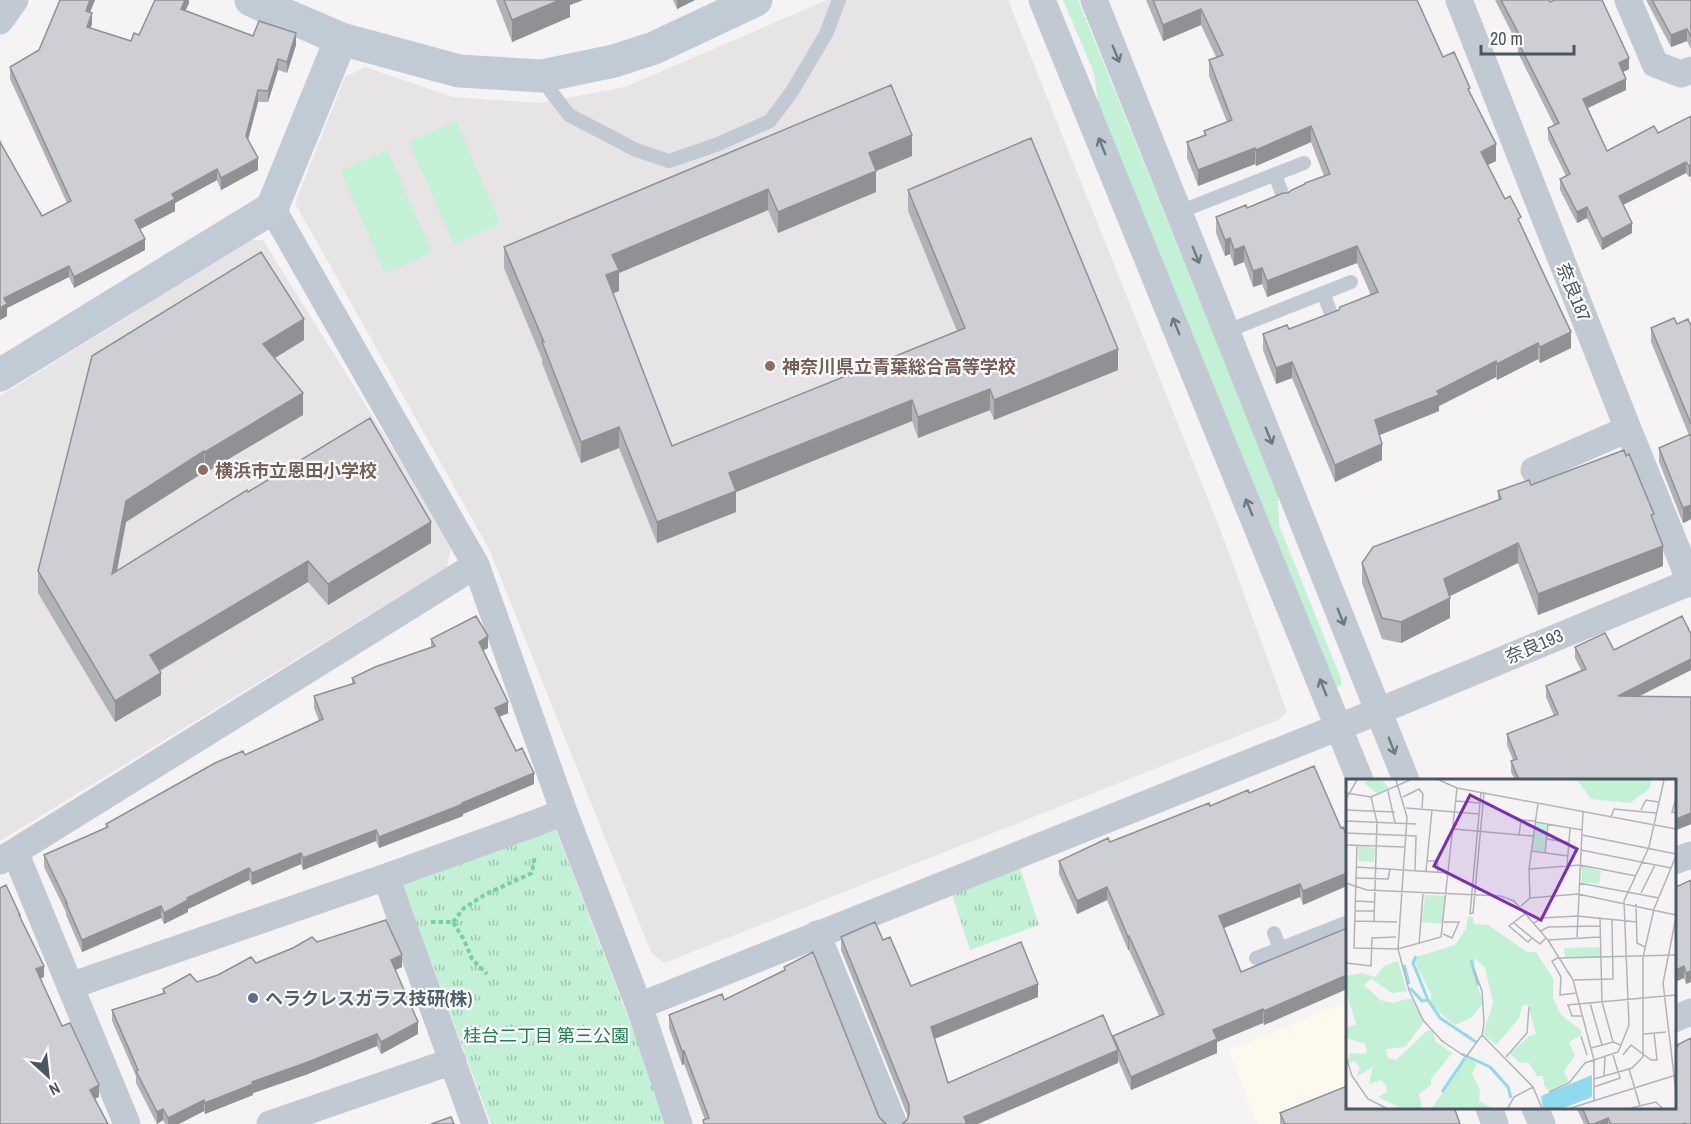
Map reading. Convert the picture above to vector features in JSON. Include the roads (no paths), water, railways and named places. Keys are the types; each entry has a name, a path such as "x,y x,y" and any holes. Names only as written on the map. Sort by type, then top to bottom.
{"street":[{"path":"0,21 15,0"},
{"path":"251,0 340,39 459,71 542,76 615,61 654,48 750,1"},
{"path":"1042,0 1360,779"},
{"path":"1094,0 1406,779"},
{"path":"1628,0 1655,64 1681,74 1691,70"},
{"name":"奈良187","path":"1461,1 1690,583"},
{"path":"0,375 272,208 340,39"},
{"path":"272,208 476,565 564,812 639,1006 680,1124"},
{"path":"1534,470 1628,429"},
{"path":"127,1124 70,986 7,856 476,565"},
{"name":"奈良193","path":"639,1006 1378,711 1690,583"},
{"path":"70,986 386,877 564,812"},
{"path":"1676,860 1691,855"},
{"path":"386,877 475,1124"},
{"path":"817,934 894,1124"},
{"path":"1676,1018 1691,1012"},
{"path":"270,1124 453,1061"},
{"path":"1490,1109 1495,1124"},
{"path":"1536,1109 1542,1124"}],"lane":[{"path":"542,76 569,115 636,150 669,161 716,145 770,121 791,93 826,34 839,0"},
{"path":"1179,212 1304,163"},
{"path":"1275,175 1285,201"},
{"path":"1227,331 1351,282"},
{"path":"1323,293 1333,318"},
{"path":"1256,958 1346,922"},
{"path":"1274,933 1280,949"}],"place":[{"name":"神奈川県立青葉総合高等学校","path":"770,366"},
{"name":"横浜市立恩田小学校","path":"203,470"},
{"name":"ヘラクレスガラス技研(株)","path":"253,998"}],"park label":[{"name":"桂台二丁目 第三公園","path":"546,1035"}]}
